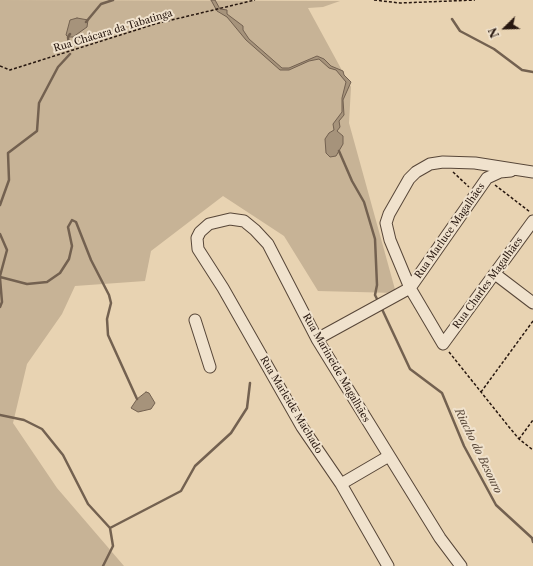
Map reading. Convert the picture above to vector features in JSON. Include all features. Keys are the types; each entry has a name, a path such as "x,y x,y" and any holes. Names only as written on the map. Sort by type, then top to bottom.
{"street":[{"path":"443,344 410,288 390,240 386,223 409,179 423,167 442,162 475,163 533,172"},
{"name":"Rua Marluce Magalhães","path":"317,339 410,288 487,178 500,172 520,170"},
{"name":"Rua Marineide Magalhães","path":"197,243 200,232 209,224 230,219 244,222 255,230 268,244 282,268 317,339 440,538 461,566"},
{"name":"Rua Charles Magalhães","path":"443,344 533,221"},
{"name":"Rua Marleide Machado","path":"197,243 198,249 223,288 302,427 341,484 388,566"},
{"path":"495,274 533,303"},
{"path":"195,320 210,367"},
{"path":"341,484 389,456"}],"path":[{"name":"Rua Chácara da Tabatinga","path":"0,66 10,70 155,24 255,0"},
{"path":"374,0 400,3 475,0"},
{"path":"442,162 476,194"},
{"path":"487,178 533,215"},
{"path":"481,393 533,321"},
{"path":"443,344 519,439 533,450"},
{"path":"519,439 533,420"}],"shaded area":[{"path":"0,0 340,1 323,7 308,8 351,87 349,123 396,293 318,291 284,236 223,196 151,251 145,281 75,286 62,314 27,364 13,423 57,488 124,566 0,566"},
{"path":"211,0 215,0 220,9 227,10 227,14 243,26 243,30 249,39 282,68 289,68 317,56 324,59 331,66 343,71 344,75 351,82 343,100 344,115 339,121 340,127 337,131 343,136 343,144 336,156 330,157 326,153 325,139 329,133 334,130 333,124 342,112 342,98 346,82 336,70 329,68 319,59 309,61 289,70 280,70 246,40 227,17 217,11"},
{"path":"77,18 88,20 87,27 73,37 68,37 66,35 70,20"},
{"path":"146,392 149,393 155,403 151,409 138,412 131,408 137,399"}],"waterway":[{"path":"86,22 101,4 113,0"},
{"path":"452,19 460,31 494,49 522,70 533,72"},
{"path":"69,47 68,37 70,34"},
{"path":"0,205 9,180 8,153 37,131 39,103 58,67 70,54"},
{"name":"Riacho do Besouro","path":"339,151 352,181 364,202 375,239 377,285 375,295 378,301"},
{"path":"0,277 27,284 47,282 60,273 69,259 72,246 68,227 72,220 76,222 91,260 109,295 111,303 107,319 108,335 137,399"},
{"path":"0,234 7,250 0,276"},
{"path":"0,278 2,302 0,307"},
{"name":"Riacho do Besouro","path":"381,307 410,369 442,393 464,446 496,505 532,538 533,542"},
{"path":"110,528 181,491 195,466 231,433 247,408 250,383"},
{"path":"0,415 24,420 42,429 63,455 88,504 110,528 113,546 103,566"}]}
